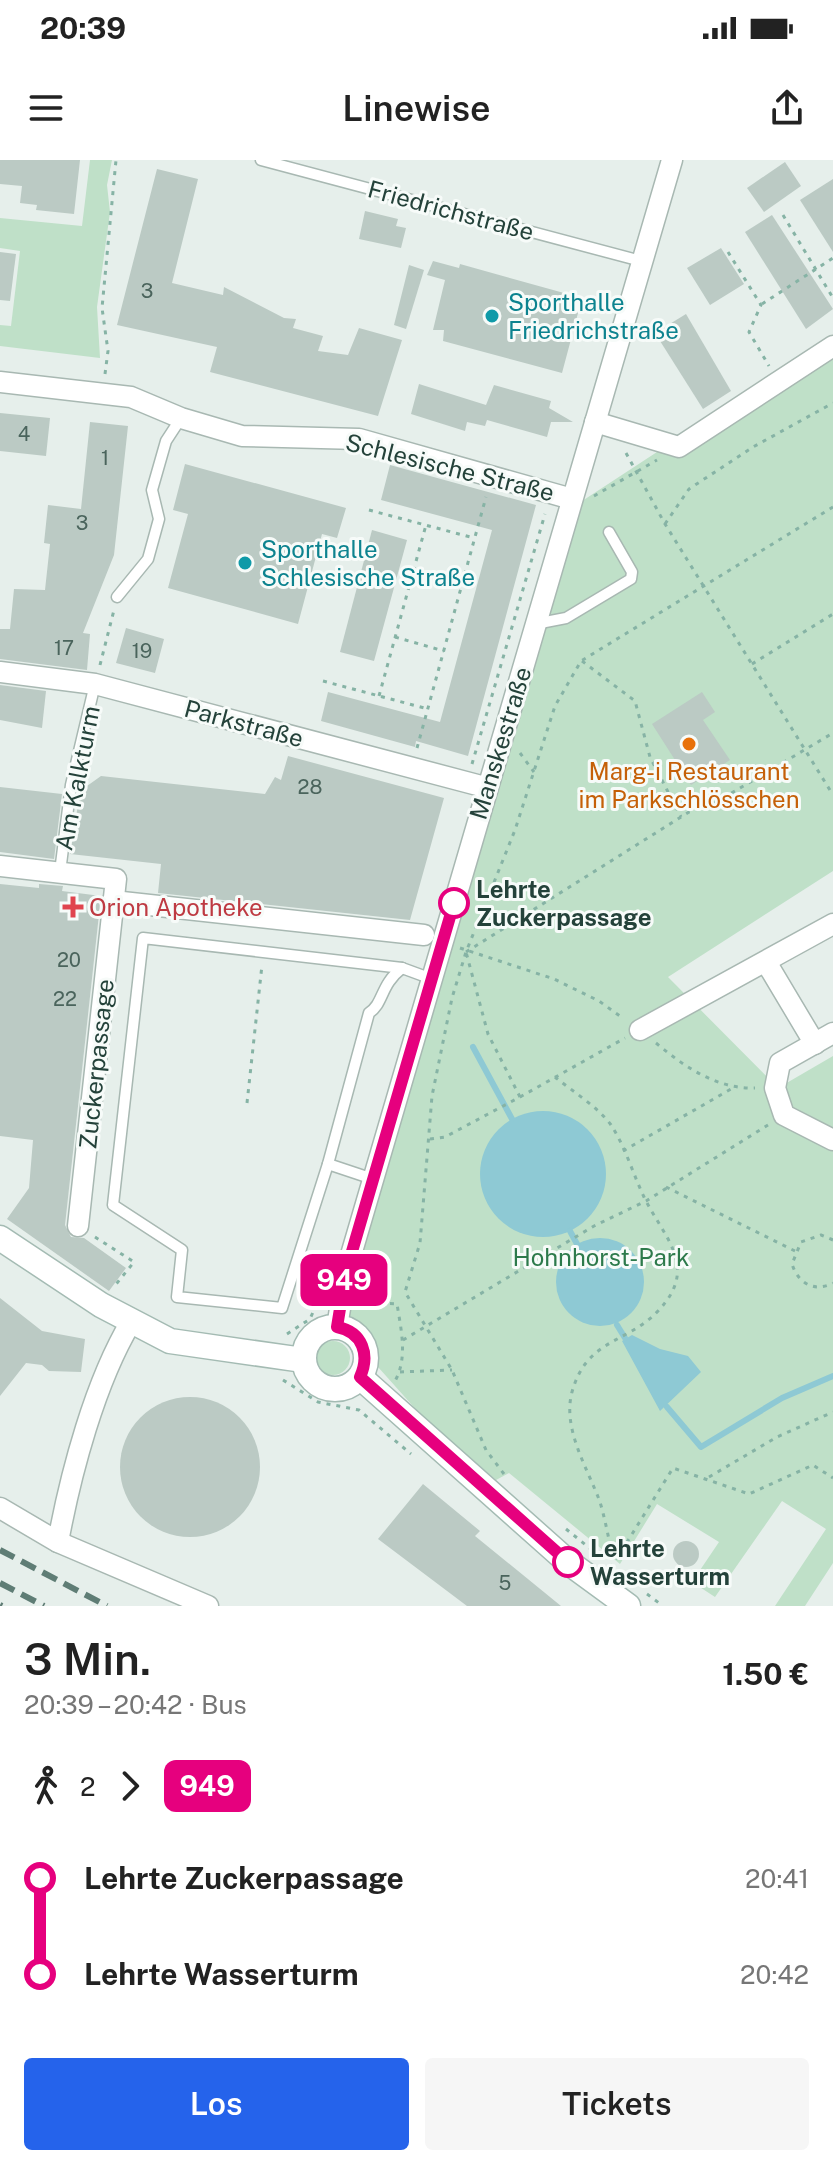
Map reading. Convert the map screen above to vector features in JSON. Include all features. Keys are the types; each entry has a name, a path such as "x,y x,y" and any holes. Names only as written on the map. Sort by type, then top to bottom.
{"street":[{"name":"Manskestraße","path":"337,1327 341,1298 373,1179 444,940 485,787 571,504 603,424 641,261 672,160"},
{"path":"603,424 679,447 833,346"},
{"name":"Schlesische Straße","path":"0,382 131,397 181,418 242,436 359,439 491,476 571,504"},
{"name":"Parkstraße","path":"0,672 95,684 485,787"},
{"path":"0,866 116,879 113,901 424,935"},
{"name":"Zuckerpassage","path":"78,1226 113,901"},
{"path":"640,1030 833,924"},
{"path":"766,962 824,1038 780,1063 775,1088 784,1115 833,1140"},
{"path":"0,1238 131,1322 170,1341 195,1347 303,1360"},
{"path":"58,1542 66,1501 100,1387 116,1346 131,1322"},
{"path":"337,1327 354,1334 366,1355 360,1377 346,1387 326,1389 311,1378 303,1360 311,1338 327,1328 337,1327"},
{"path":"360,1377 608,1571 635,1598"},
{"path":"0,1508 58,1542 208,1606"}],"lane":[{"name":"Friedrichstraße","path":"261,160 641,261"},
{"path":"117,597 148,559 159,519 152,490 166,441 181,418"},
{"path":"535,624 566,618 631,579 632,572 609,532"},
{"name":"Am Kalkturm","path":"60,872 71,785 95,684"},
{"path":"402,968 387,980 376,1009 369,1013 328,1164 282,1308 177,1297 182,1250 113,1205 143,938 402,968 432,979"},
{"path":"328,1164 373,1179"}],"path":[{"path":"103,393 108,351 102,308 116,160"},
{"path":"783,215 833,298"},
{"path":"728,252 761,305"},
{"path":"777,381 749,332 761,305 833,258"},
{"path":"665,524 689,489 753,447 833,403"},
{"path":"603,424 636,472 833,795"},
{"path":"571,504 679,447"},
{"path":"412,767 491,476"},
{"path":"272,1377 318,1402 359,1410 365,1418 400,1372 403,1340 397,1304 405,1292 422,1232 438,1054 466,952 515,830 555,706 581,661 833,507"},
{"path":"369,510 474,538"},
{"path":"379,696 426,525"},
{"path":"413,571 462,584"},
{"path":"95,684 117,597"},
{"path":"752,664 833,614"},
{"path":"395,637 444,651"},
{"path":"581,661 635,701 650,757 681,817"},
{"path":"323,681 428,709"},
{"path":"466,952 681,817 713,804 833,733"},
{"path":"444,940 466,952 554,979 599,1001 673,1057 732,1088 775,1088"},
{"path":"247,1103 263,951"},
{"path":"466,952 488,1034 520,1097"},
{"path":"429,1139 445,1137 640,1030"},
{"path":"555,1077 610,1124 646,1201 675,1246 678,1265 669,1298 657,1313 610,1340 594,1353 578,1375 570,1411 583,1464 607,1527 608,1571"},
{"path":"623,1151 732,1088"},
{"path":"403,1340 594,1226 646,1201 784,1115"},
{"path":"666,1187 795,1251"},
{"path":"78,1226 134,1262 115,1286"},
{"path":"833,1240 812,1236 795,1251 795,1272 805,1284 813,1287 833,1283"},
{"path":"405,1292 452,1370 486,1450 512,1482"},
{"path":"341,1298 397,1304"},
{"path":"400,1372 452,1370"},
{"path":"707,1478 777,1437 833,1412"},
{"path":"608,1571 666,1474 673,1468 749,1494 813,1465 833,1478"},
{"path":"566,1529 600,1557"},
{"path":"608,1571 622,1574"},
{"path":"635,1598 663,1606"}],"green space":[{"path":"90,160 112,160 107,185 110,212 97,307 100,358 0,346 0,325 11,326 20,251 0,248 0,218 82,226"},
{"name":"Hohnhorst-Park","path":"833,337 833,871 668,977 778,1088 833,1056 833,1563 805,1606 775,1606 826,1529 782,1501 715,1597 692,1582 719,1542 657,1504 620,1564 509,1473 496,1480 420,1414 378,1367 374,1337 344,1315 576,505"},
{"path":"333,1341 345,1346 350,1358 345,1370 333,1375 321,1370 316,1358 321,1346"}],"water":[{"path":"543,1111 567,1116 587,1130 601,1150 606,1174 601,1198 587,1218 567,1232 543,1237 519,1232 499,1218 485,1198 480,1174 485,1150 499,1130 519,1116"},
{"path":"600,1238 625,1245 637,1257 644,1282 637,1307 625,1319 600,1326 575,1319 563,1307 556,1282 563,1257 575,1245"},
{"path":"632,1335 660,1349 688,1356 701,1372 660,1411 622,1341"}],"building":[{"path":"0,160 80,160 74,214 36,210 37,205 20,203 22,186 0,184"},
{"path":"785,162 801,186 764,212 747,188"},
{"path":"157,169 198,179 172,283 223,295 224,287 284,318 296,319 293,328 323,336 318,351 348,355 359,328 402,340 378,416 210,372 217,347 117,325"},
{"path":"833,179 833,252 800,200"},
{"path":"365,211 398,219 396,226 406,228 401,248 359,239"},
{"path":"772,215 833,309 806,329 745,232"},
{"path":"721,248 744,284 710,305 687,268"},
{"path":"0,252 16,254 10,301 0,300"},
{"name":"Sporthalle Friedrichstraße","path":"433,261 459,268 460,264 582,298 562,373 443,341 444,330 433,330 445,280 427,275"},
{"path":"409,265 424,270 406,329 394,325"},
{"path":"686,314 731,391 703,409 655,333"},
{"path":"419,384 486,405 494,385 551,401 549,408 573,422 551,422 547,437 487,420 485,426 467,422 465,431 411,414"},
{"path":"0,413 50,418 46,456 0,451"},
{"path":"90,422 128,426 114,555 83,633 90,634 87,670 0,659 0,629 10,629 14,589 45,590 50,544 44,543 48,505 81,509"},
{"name":"Sporthalle Schlesische Straße","path":"185,464 346,508 337,538 322,534 298,624 168,588 188,514 173,510"},
{"path":"390,465 536,505 468,756 416,741 415,747 321,721 328,692 440,722 492,530 381,500"},
{"path":"372,530 407,540 374,661 340,652"},
{"path":"126,628 164,639 155,673 116,663"},
{"path":"0,685 46,691 42,728 0,720"},
{"path":"702,692 715,712 703,720 730,760 691,785 652,724"},
{"path":"288,756 444,798 410,920 158,893 161,864 70,854 81,786 87,786 101,776 265,794 275,777 281,780"},
{"path":"0,787 62,794 54,859 0,852"},
{"path":"0,884 39,888 39,884 63,886 62,891 101,896 65,1225 71,1237 84,1238 126,1268 109,1291 7,1219 29,1188 33,1140 0,1136"},
{"path":"0,1298 42,1331 85,1339 81,1372 49,1371 42,1365 26,1363 0,1396"},
{"path":"190,1397 217,1402 240,1417 255,1440 260,1467 255,1494 240,1517 217,1532 190,1537 163,1532 140,1517 125,1494 120,1467 125,1440 140,1417 163,1402"},
{"path":"423,1484 480,1531 475,1536 561,1606 467,1606 378,1539"},
{"path":"686,1541 695,1545 699,1554 695,1563 686,1567 677,1563 673,1554 677,1545"}],"waterway":[{"path":"473,1047 512,1119"},
{"path":"570,1231 577,1244"},
{"path":"617,1325 625,1338"},
{"path":"667,1407 701,1447 782,1398 833,1376"}],"railway":[{"path":"0,1550 107,1606"},
{"path":"0,1583 44,1606"}],"bus line":[{"name":"949","path":"454,903 346,1272 337,1327 354,1334 361,1342 366,1355 360,1377 568,1562"}],"place":[{"name":"Sporthalle Friedrichstraße","path":"492,316"},
{"name":"Sporthalle Schlesische Straße","path":"245,563"},
{"name":"Marg-i Restaurant im Parkschlösschen","path":"689,744"},
{"name":"Lehrte Zuckerpassage","path":"454,903"},
{"name":"Orion Apotheke","path":"73,907"},
{"name":"Lehrte Wasserturm","path":"568,1562"}]}
